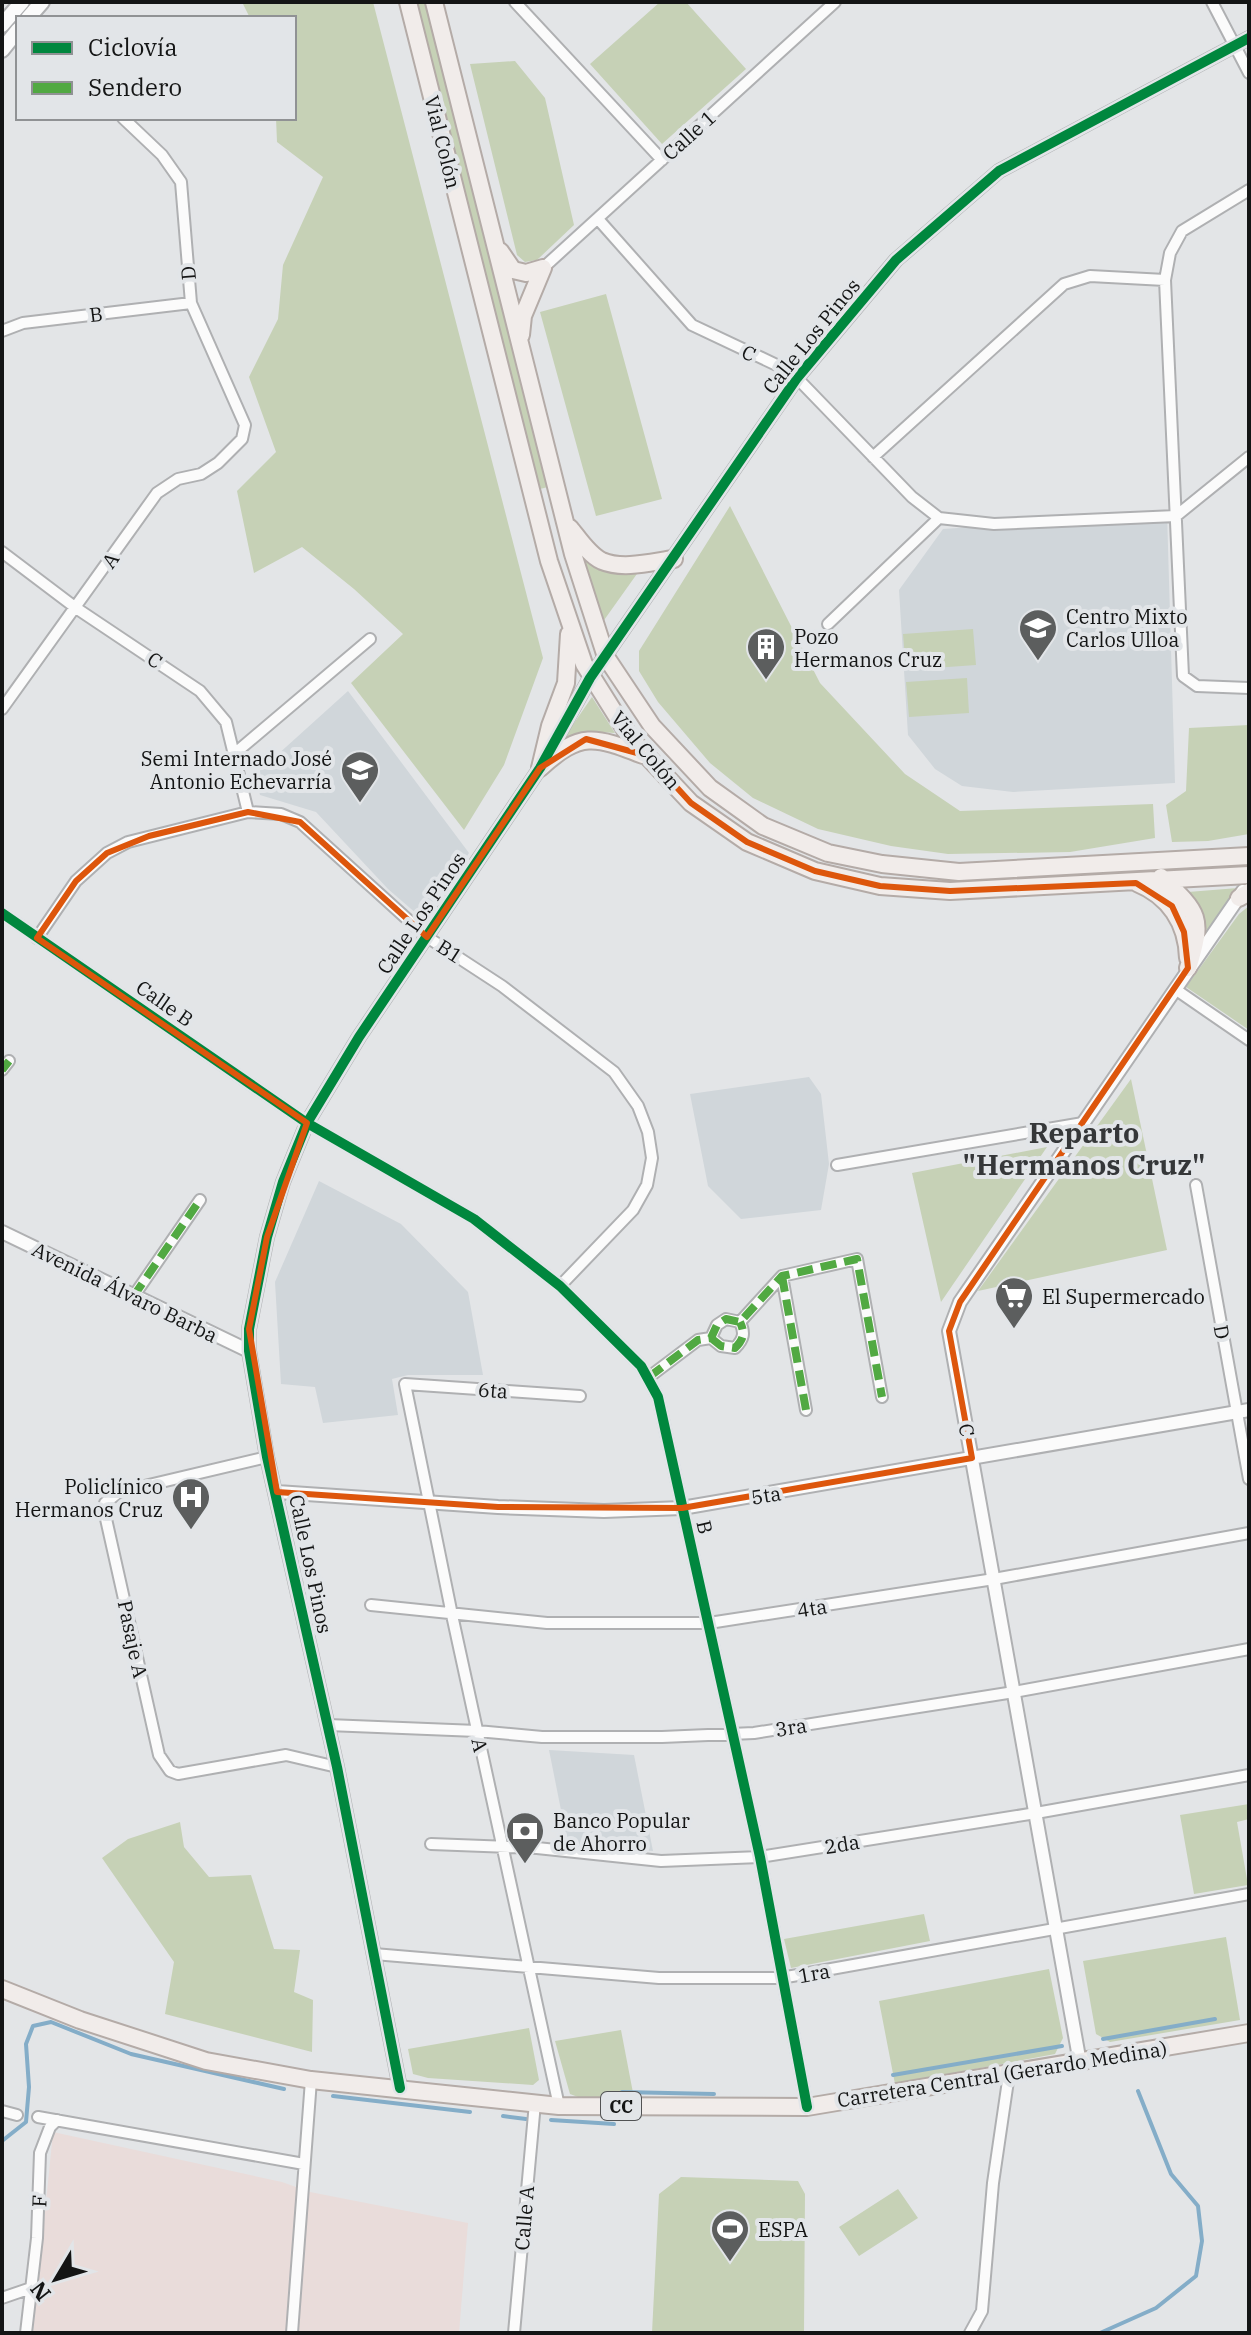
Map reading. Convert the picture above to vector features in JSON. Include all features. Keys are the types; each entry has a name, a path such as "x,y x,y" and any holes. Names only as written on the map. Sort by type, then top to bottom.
{"main road":[{"name":"Vial Colón","path":"408,2 537,515 569,624 590,678 631,739 691,803 747,842 815,871 880,886 950,891 1249,878"},
{"name":"Vial Colón","path":"434,2 565,523 606,657 652,726 710,788 763,826 828,853 882,864 959,872 1249,856"},
{"path":"2,25 18,11"},
{"path":"2,50 16,32"},
{"path":"492,235 513,270 526,273 543,268"},
{"path":"520,344 523,316 543,268"},
{"path":"565,523 602,561 632,565 674,559"},
{"path":"540,768 550,726 566,683 569,624"},
{"path":"540,768 562,748 586,739 611,743 648,756"},
{"path":"1195,860 1249,848"},
{"path":"1147,863 1180,894 1195,916 1199,936 1188,968"},
{"path":"1136,883 1155,892 1172,906 1184,932 1188,968"},
{"name":"Carretera Central (Gerardo Medina)","path":"2,1989 80,2020 206,2061 311,2080 559,2106 807,2107 1249,2033"}],"street":[{"path":"515,2 662,160"},
{"name":"Calle 1","path":"543,268 835,2"},
{"path":"1212,2 1249,73"},
{"name":"Calle Los Pinos","path":"400,2088 337,1767 267,1457 249,1351 249,1329 267,1237 283,1182 307,1123 359,1037 540,768 590,678 797,378 896,260 999,171 1249,38"},
{"name":"D","path":"125,120 162,155 181,182 191,303 245,425 242,439"},
{"path":"1249,190 1182,231 1170,253 1165,280 1183,676 1197,686 1249,688"},
{"name":"C","path":"598,219 692,325 785,369 797,378 912,497 939,518"},
{"path":"873,457 1064,284 1090,276 1165,280"},
{"name":"B","path":"2,331 23,323 191,303"},
{"name":"A","path":"2,709 157,493 178,479 201,474 218,463 242,439"},
{"path":"828,624 939,518 994,524 1176,516 1249,457"},
{"name":"C","path":"2,552 76,608 200,691 226,722 248,812"},
{"path":"234,754 370,639"},
{"name":"B1","path":"37,938 76,881 107,853 128,842 248,812 281,814 300,822 427,937 502,986 614,1072 638,1106 648,1132 652,1158 647,1185 633,1210 560,1286"},
{"name":"C","path":"1080,2063 949,1331 960,1302 1188,968 1244,895 1249,878"},
{"name":"Calle B","path":"2,913 307,1123"},
{"path":"1175,989 1249,1040"},
{"name":"B","path":"307,1123 474,1219 560,1286 649,1377 658,1397 760,1857 807,2107"},
{"path":"837,1165 1083,1123"},
{"name":"D","path":"1196,1185 1242,1412 1249,1479"},
{"path":"133,1297 200,1200"},
{"name":"Avenida Álvaro Barba","path":"2,1232 249,1351"},
{"path":"740,1322 782,1276 857,1259 882,1397"},
{"path":"782,1276 806,1410"},
{"path":"711,1338 717,1325 726,1319 740,1322"},
{"path":"649,1377 698,1340 711,1338 721,1346 735,1348 744,1332 740,1322"},
{"name":"A","path":"405,1384 559,2106"},
{"name":"6ta","path":"405,1384 580,1396"},
{"name":"5ta","path":"277,1492 498,1507 604,1511 682,1508 1242,1412"},
{"name":"Pasaje A","path":"267,1457 119,1492 105,1503 104,1510 159,1755 170,1771 178,1774 286,1755 337,1767"},
{"name":"4ta","path":"371,1605 547,1623 709,1623 994,1579 1249,1533"},
{"name":"3ra","path":"328,1725 542,1737 733,1734 1014,1692 1249,1649"},
{"name":"2da","path":"431,1844 502,1846 661,1861 760,1857 1249,1775"},
{"name":"1ra","path":"374,1954 659,1978 781,1978 1249,1894"},
{"path":"970,2333 982,2311 993,2183 1009,2074"},
{"path":"292,2333 311,2080"},
{"name":"Calle A","path":"514,2333 535,2103"},
{"path":"2,2111 17,2115"},
{"path":"38,2117 304,2164"},
{"name":"F","path":"26,2333 37,2238 40,2153 50,2127 57,2120"},
{"path":"2,2298 31,2288"}],"highlighted area":[{"path":"586,739 648,756 691,803 747,842 815,871 880,886 950,891 1136,883 1172,906 1184,932 1188,968 960,1302 949,1331 972,1458 682,1508 498,1507 277,1492 249,1329 267,1237 307,1123 37,938 76,881 107,853 149,836 248,812 300,822 427,937 540,768"}],"shaded area":[{"name":"Centro Mixto Carlos Ulloa","path":"1167,513 1175,783 1013,792 962,786 935,769 908,735 899,590 943,529"},
{"name":"Semi Internado José Antonio Echevarría","path":"348,691 469,853 425,921 388,889 316,812 260,795 255,775"},
{"path":"809,1077 821,1094 829,1164 821,1210 741,1219 708,1186 690,1094"},
{"path":"319,1181 401,1224 468,1292 483,1375 408,1375 392,1379 398,1415 323,1423 315,1387 281,1384 275,1282"},
{"path":"549,1750 634,1755 653,1851 568,1845"},
{"path":"53,2132 282,2182 310,2192 468,2223 459,2333 33,2333"}],"green space":[{"path":"242,2 373,2 543,658 504,765 464,830 351,683 403,634 302,547 254,573 237,491 276,452 249,377 278,319 283,265 323,177 277,142 276,120 296,120 296,16 249,16"},
{"path":"417,2 426,2 548,487 540,489"},
{"path":"660,2 686,2 746,69 662,144 590,64"},
{"path":"515,61 545,98 574,225 537,260 525,262 517,255 470,64"},
{"path":"606,294 662,499 596,516 540,312"},
{"path":"730,506 820,683 905,774 960,811 1153,804 1155,838 1070,852 948,854 891,846 818,829 753,798 710,763 658,702 639,671 639,651"},
{"path":"580,556 613,572 639,571 602,623"},
{"path":"973,629 976,665 906,670 903,634"},
{"path":"967,678 969,713 909,717 906,682"},
{"path":"592,697 615,733 586,731 561,742"},
{"path":"1249,725 1249,834 1208,841 1172,842 1166,805 1186,791 1189,728"},
{"path":"1238,888 1208,933 1188,892"},
{"path":"1249,906 1249,1030 1186,987 1239,914"},
{"path":"1131,1079 1167,1250 978,1291"},
{"path":"1047,1147 941,1302 912,1173"},
{"path":"1249,1804 1249,1819 1237,1822 1248,1885 1194,1894 1180,1815"},
{"path":"180,1822 184,1847 209,1877 251,1875 274,1949 300,1950 294,1992 313,2000 312,2052 165,2014 174,1962 102,1858 128,1839"},
{"path":"924,1914 930,1941 791,1968 784,1939"},
{"path":"1226,1937 1240,2020 1110,2042 1096,2034 1083,1961"},
{"path":"1049,1969 1063,2038 1055,2054 895,2084 879,2001"},
{"path":"529,2028 539,2080 533,2085 428,2078 413,2074 408,2049"},
{"path":"621,2030 634,2098 578,2097 570,2094 555,2041"},
{"name":"ESPA","path":"681,2177 798,2181 805,2194 804,2333 652,2333 659,2194"},
{"path":"898,2189 918,2218 859,2256 839,2227"}],"waterway":[{"path":"1103,2039 1215,2019"},
{"path":"2,2141 26,2122 29,2087 26,2044 33,2026 51,2022 131,2054 284,2089"},
{"path":"893,2075 1062,2046"},
{"path":"1100,2333 1156,2308 1196,2276 1202,2241 1198,2206 1171,2174 1138,2091"},
{"path":"622,2092 714,2094"},
{"path":"333,2096 470,2112"},
{"path":"503,2116 526,2119"},
{"path":"551,2120 614,2124"}],"marked path":[{"path":"2,1070 9,1061"},
{"path":"133,1297 200,1200"},
{"path":"649,1377 698,1340 711,1338 717,1325 726,1319 740,1322 782,1276 857,1259 882,1397"},
{"path":"782,1276 806,1410"},
{"path":"711,1338 721,1346 735,1348 743,1336 740,1322"}],"cycle path":[{"path":"400,2088 337,1767 267,1457 249,1351 249,1329 267,1237 283,1182 307,1123 359,1037 540,768 590,678 797,378 896,260 999,171 1249,38"},
{"path":"2,913 307,1123 474,1219 560,1286 641,1366 658,1397 760,1857 807,2107"}],"place":[{"name":"Centro Mixto Carlos Ulloa","path":"1038,662"},
{"name":"Pozo Hermanos Cruz","path":"766,681"},
{"name":"Semi Internado José Antonio Echevarría","path":"360,804"},
{"name":"El Supermercado","path":"1014,1330"},
{"name":"Policlínico Hermanos Cruz","path":"191,1531"},
{"name":"Banco Popular de Ahorro","path":"525,1865"},
{"name":"ESPA","path":"730,2263"}],"district":[{"name":"Reparto \"Hermanos Cruz\"","path":"1084,1148"}]}
